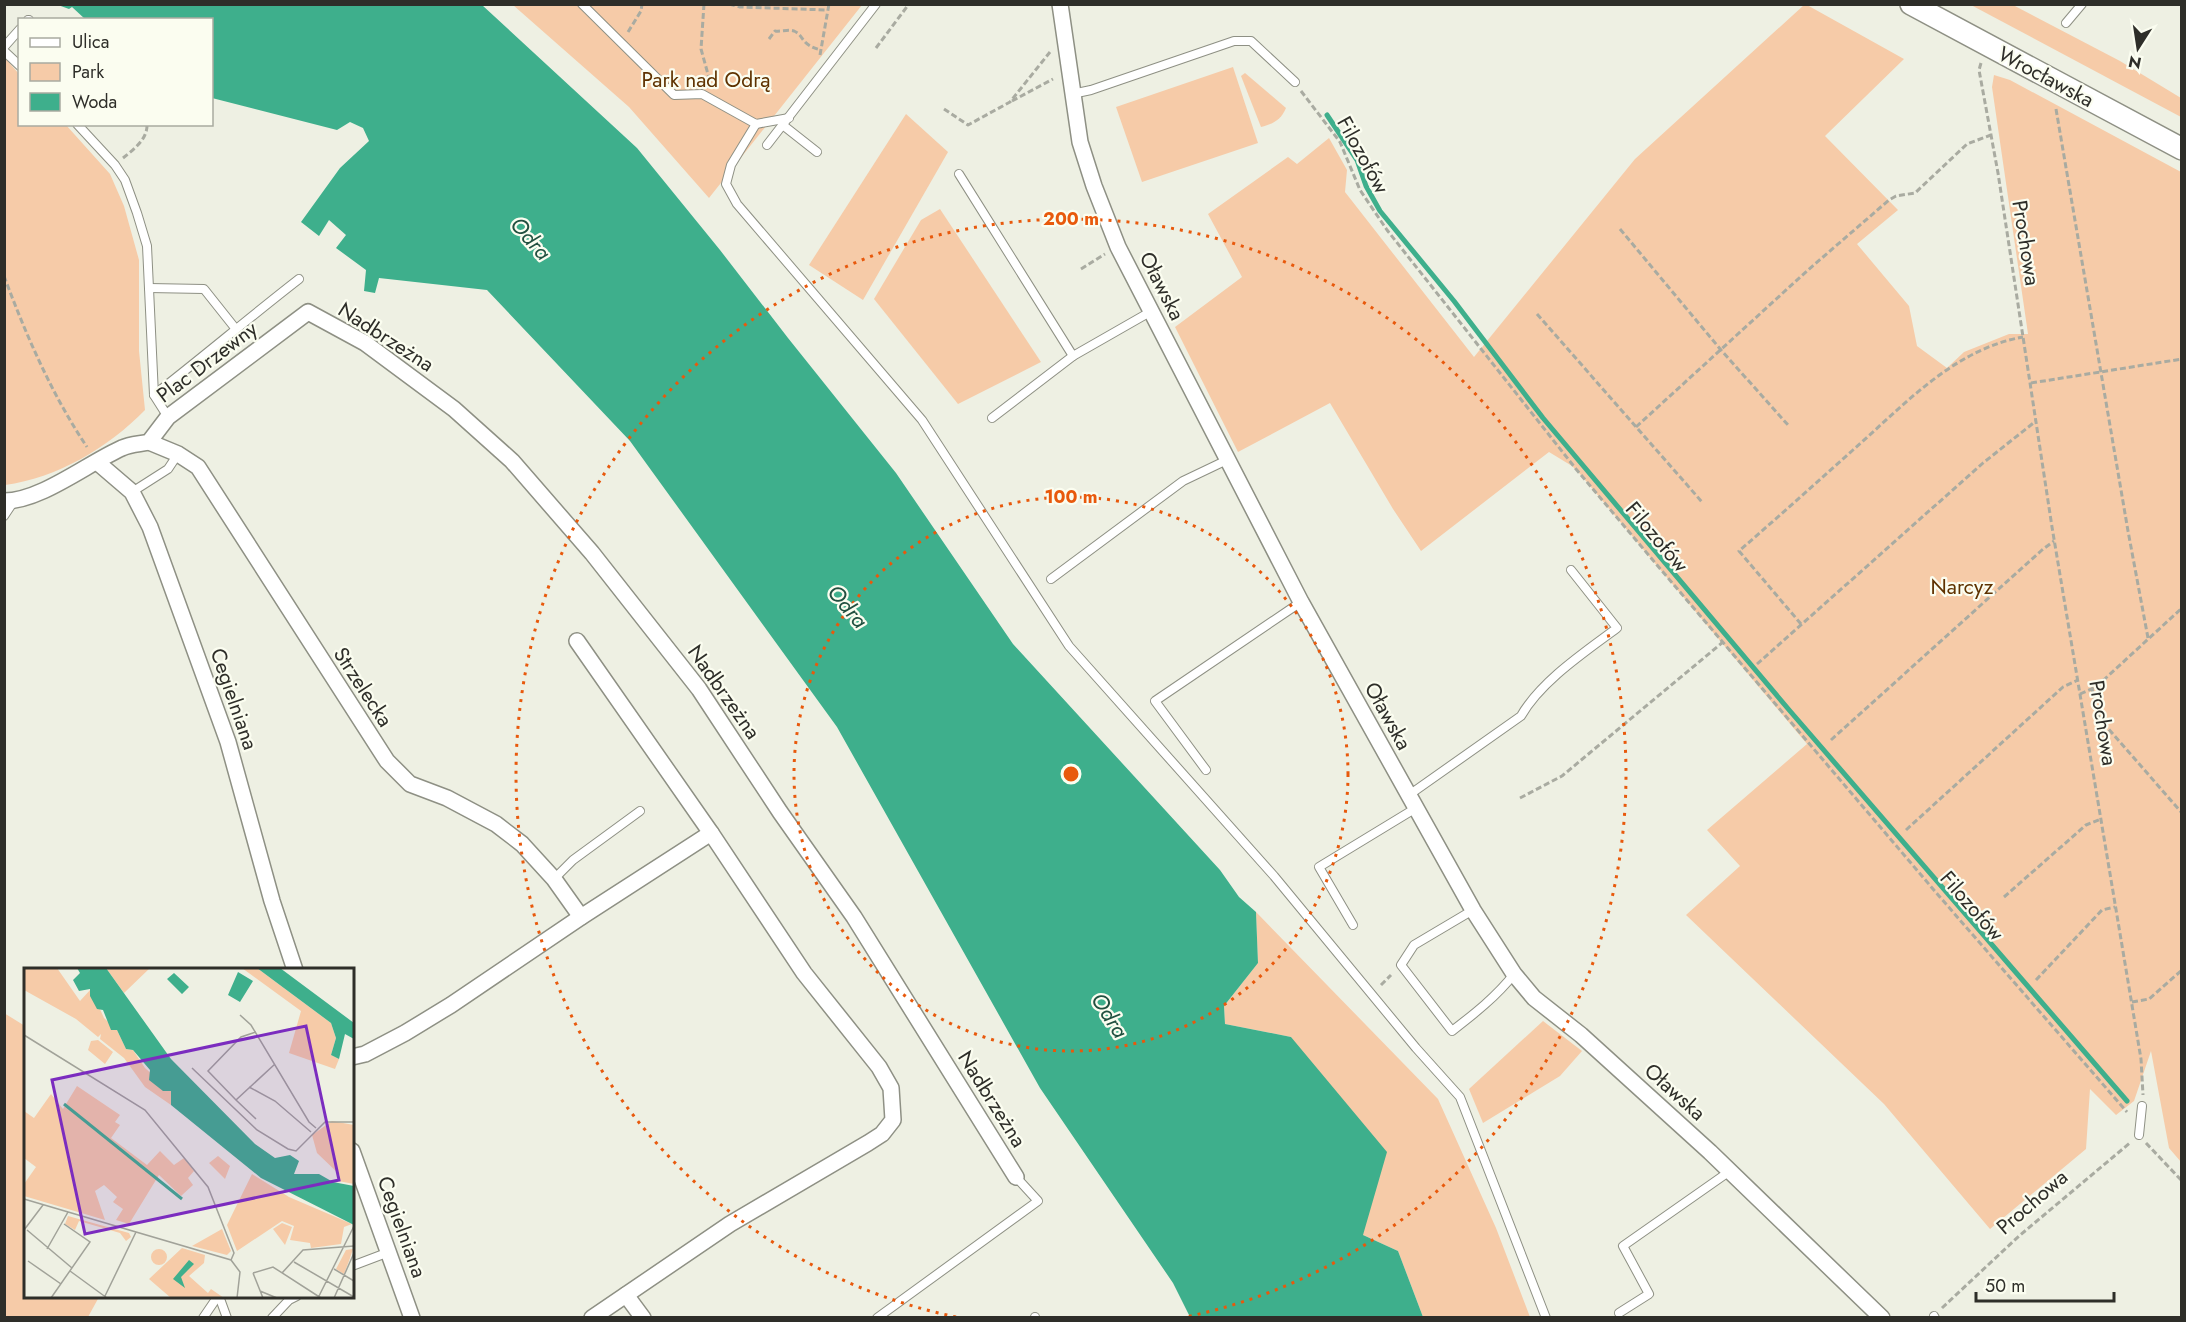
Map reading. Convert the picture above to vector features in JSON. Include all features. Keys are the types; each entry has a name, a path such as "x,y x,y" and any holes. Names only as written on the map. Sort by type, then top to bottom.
{"street":[{"name":"Oławska","path":"1060,4 1080,142 1094,186 1118,247 1301,602 1473,910 1514,974 1534,998 1581,1035 1730,1170 1882,1317"},
{"name":"Wrocławska","path":"1911,4 2181,149"},
{"name":"Plac Drzewny","path":"149,442 168,417 308,312"},
{"name":"Nadbrzeżna","path":"308,312 364,344 454,409 512,461 592,553 699,689 780,812 854,917 1016,1177"},
{"path":"9,501 50,487 124,447 149,442"},
{"name":"Strzelecka","path":"149,442 178,454 198,467 387,761 410,784 447,798 496,824 522,844 554,879 581,916"},
{"name":"Cegielniana","path":"97,462 132,492 150,528 228,741 272,901 295,968"},
{"path":"577,641 804,973 879,1067 891,1088 893,1120 882,1134 730,1224 592,1317"},
{"path":"354,1057 365,1054 423,1022 581,916 711,834"},
{"name":"Cegielniana","path":"354,1156 412,1317"},
{"path":"626,1295 643,1317"}],"lane":[{"path":"582,4 674,95 702,94 756,124 789,118"},
{"path":"767,145 784,126 876,4"},
{"path":"2066,23 2082,4"},
{"path":"18,32 4,49 18,64"},
{"path":"1072,94 1091,90 1234,40 1251,41 1295,82"},
{"path":"756,124 731,165 726,184 737,204 922,420 1069,646 1274,876 1416,1048 1460,1097 1546,1317"},
{"path":"79,126 115,165 125,180 147,246 154,395 168,417"},
{"path":"784,126 817,152"},
{"path":"959,174 1073,356"},
{"path":"154,395 198,361 235,328 300,279"},
{"path":"149,288 204,289 235,328"},
{"path":"992,418 1073,356 1150,312"},
{"path":"132,492 168,469 178,454"},
{"path":"1051,579 1183,481 1227,460"},
{"path":"4,516 9,501"},
{"path":"1353,924 1319,867 1413,802 1521,716 1530,700 1576,659 1617,628 1571,570"},
{"path":"1206,770 1155,701 1301,602"},
{"path":"554,879 573,860 640,811"},
{"path":"1473,910 1414,945 1401,965 1452,1031 1472,1016 1514,974"},
{"path":"2139,1135 2142,1106"},
{"path":"1619,1313 1649,1294 1623,1246 1730,1170"},
{"path":"877,1317 1038,1201 1016,1177"},
{"path":"354,1265 389,1252"},
{"path":"203,1317 217,1298"},
{"path":"220,1298 227,1317"},
{"path":"272,1317 293,1298"}],"path":[{"path":"619,43 637,20 642,4"},
{"path":"704,4 701,49 714,101"},
{"path":"729,4 740,7 827,10"},
{"path":"816,83 829,4"},
{"path":"876,48 909,4"},
{"path":"769,39 775,31 792,31 796,32 805,45 821,50"},
{"name":"Prochowa","path":"1987,45 1979,70 2143,1077 2142,1106"},
{"path":"1010,102 1051,51"},
{"path":"944,110 968,125 1055,78"},
{"name":"Filozofów","path":"1295,82 1340,142 1360,190 1387,230 1576,468 1939,896 2130,1114 2139,1135 2181,1181"},
{"path":"2056,109 2148,638"},
{"path":"115,165 135,148 147,131 147,126"},
{"path":"1636,427 1808,270 1889,200 1896,196 1914,193 1967,144 1991,135"},
{"path":"1620,229 1721,350 1788,425"},
{"path":"1081,269 1107,254"},
{"path":"4,276 25,331 73,426 97,462"},
{"path":"1537,314 1701,502"},
{"path":"1802,624 1739,551 1917,393 1964,358 2005,340 2023,337"},
{"path":"2031,383 2181,358"},
{"path":"1757,664 1983,463 2036,421"},
{"path":"1831,740 1946,634 2054,541"},
{"path":"2080,694 2092,689 2181,608"},
{"path":"1520,798 1562,776 1722,642"},
{"path":"1906,830 2063,687 2078,680"},
{"path":"2092,689 2099,718 2181,813"},
{"path":"2004,897 2086,825 2101,819"},
{"path":"2036,980 2102,910 2115,907"},
{"path":"1370,990 1381,985 1401,965"},
{"path":"2131,1003 2149,999 2181,970"},
{"name":"Prochowa","path":"1934,1317 2019,1236 2139,1135"}],"green space":[{"name":"Park nad Odrą","path":"513,5 862,5 709,198 629,107"},
{"name":"Narcyz","path":"1804,5 1904,59 1825,136 1898,210 1857,244 1909,306 1917,346 1947,368 1964,352 2009,334 2028,334 1992,87 1994,75 2010,80 2181,172 2181,1162 2169,1148 2151,1051 2134,1101 2116,1115 2090,1089 2086,1149 1990,1229 1884,1104 1686,915 1740,866 1707,830 1807,744 1580,474 1572,466 1549,452 1421,551 1393,509 1330,403 1238,452 1175,327 1242,277 1208,214 1288,157 1297,164 1329,138 1347,170 1345,192 1474,357 1635,159"},
{"path":"1971,5 2013,5 2120,61 2181,98 2181,117"},
{"path":"5,58 18,73 18,126 67,126 110,174 124,206 139,260 139,351 145,410 115,437 81,459 44,476 5,485"},
{"path":"1233,67 1258,143 1142,182 1116,107"},
{"path":"1245,73 1286,108 1276,121 1261,127 1241,76"},
{"path":"906,114 948,152 863,300 809,265"},
{"path":"940,209 1041,362 958,404 874,299 921,220"},
{"path":"1256,912 1438,1099 1496,1228 1530,1317 1423,1317 1398,1251 1363,1235 1291,1037 1225,1024 1224,1006 1258,963"},
{"path":"4,1013 24,1025 24,1298 98,1298 88,1317 5,1317"},
{"path":"1543,1021 1582,1051 1560,1076 1483,1123 1469,1089"}],"water":[{"name":"Odra","path":"58,5 482,5 637,148 896,473 1013,644 1220,870 1239,897 1256,912 1258,963 1224,1006 1225,1024 1291,1037 1387,1152 1363,1235 1398,1251 1423,1317 1190,1317 1173,1283 1040,1088 837,727 630,441 487,290 379,278 375,293 364,291 366,270 336,248 346,235 329,220 319,236 301,222 340,168 369,141 363,128 350,122 337,130 213,98 213,18 84,18 72,7 69,9"}],"waterway":[{"path":"1327,115 1357,160 1366,186 1380,211 1454,301 1543,418 1790,711 2127,1101"}]}
